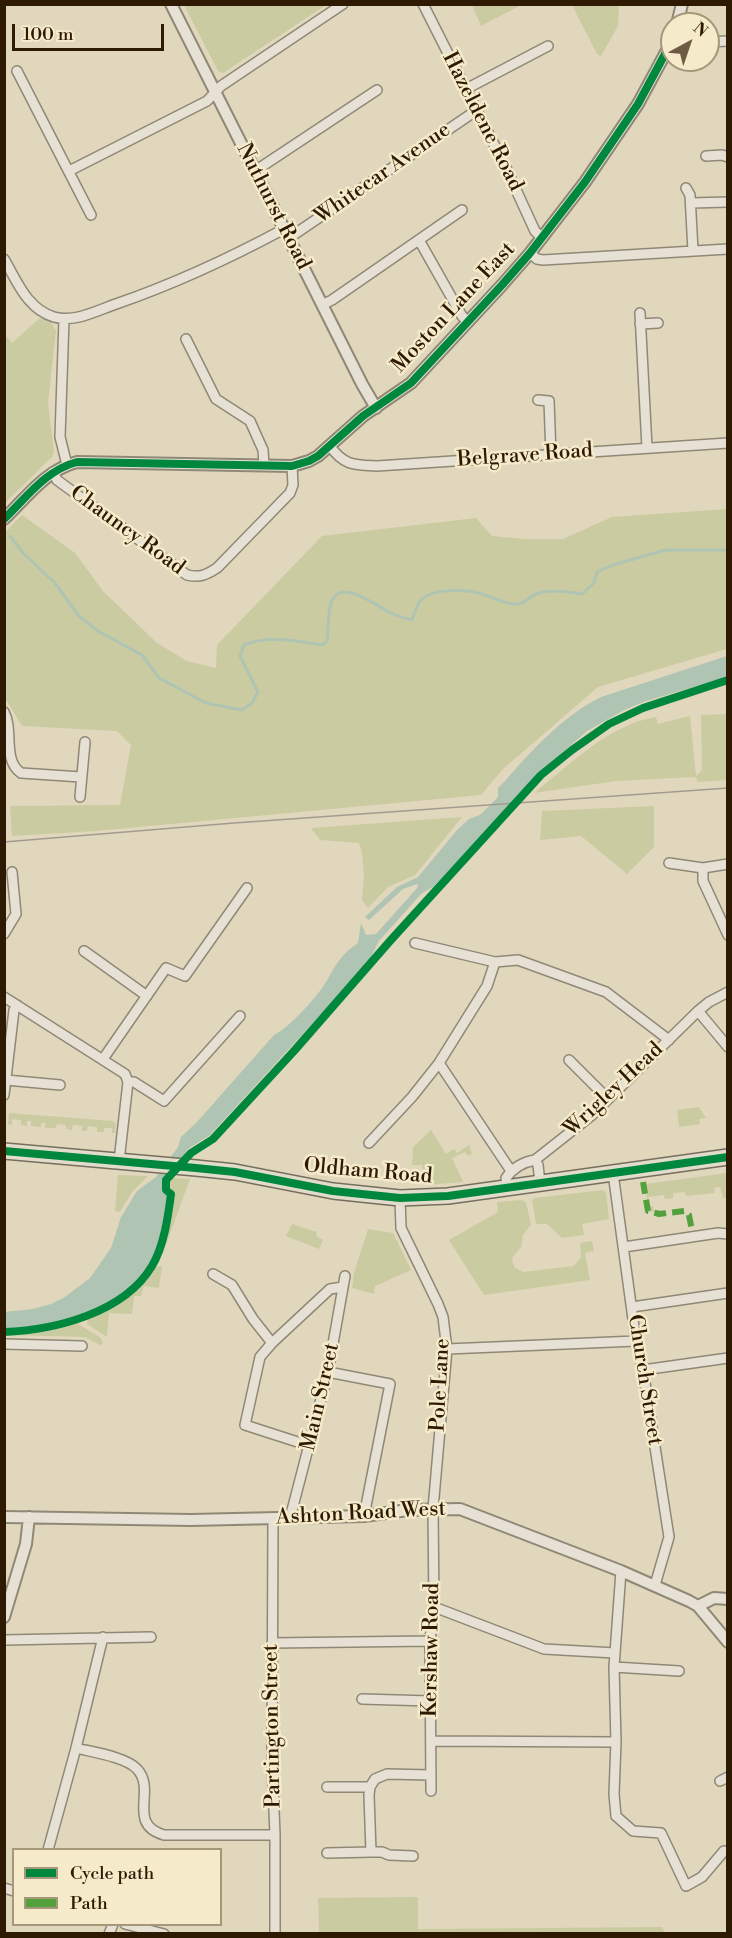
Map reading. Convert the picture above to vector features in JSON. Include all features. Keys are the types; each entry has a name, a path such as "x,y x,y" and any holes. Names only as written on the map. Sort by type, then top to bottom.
{"highway":[{"name":"Oldham Road","path":"4,1151 234,1172 333,1191 400,1198 434,1197 507,1188 728,1157"}],"street":[{"name":"Nuthurst Road","path":"171,4 376,408"},
{"path":"69,171 207,101 221,86 343,4"},
{"name":"Hazeldene Road","path":"423,4 506,168 535,231 542,238"},
{"path":"465,89 548,46"},
{"name":"Moston Lane East","path":"4,519 53,472 67,465 89,461 292,466 309,461 330,446 363,416 411,383 530,253 585,182 624,126 660,65"},
{"path":"17,71 91,216"},
{"path":"255,171 377,90"},
{"name":"Whitecar Avenue","path":"64,319 80,317 166,287 287,233 477,110"},
{"path":"706,156 728,157"},
{"path":"686,188 690,203 693,251"},
{"path":"690,203 728,202"},
{"path":"322,305 462,210"},
{"path":"419,240 462,316 468,322"},
{"path":"530,253 537,259 543,260 728,249"},
{"path":"4,259 29,302 40,311 64,319 60,437 67,465"},
{"path":"640,313 647,448"},
{"path":"640,324 658,323"},
{"path":"185,340 216,399 249,421 263,450 264,465"},
{"path":"538,400 549,401 552,455"},
{"name":"Belgrave Road","path":"330,446 340,459 348,463 367,466 728,443"},
{"name":"Chauncy Road","path":"53,472 57,480 187,576 202,577 217,568 290,493 293,486 292,466"},
{"path":"4,712 9,728 12,763 15,769 21,773 81,777"},
{"path":"80,797 85,742"},
{"path":"669,863 703,868 728,864"},
{"path":"703,868 703,881 728,935"},
{"path":"4,934 16,914 12,872"},
{"path":"103,1059 166,968 185,976 247,888"},
{"path":"415,944 495,962 518,960 606,992 669,1040"},
{"path":"84,951 147,996"},
{"path":"369,1143 439,1063 487,986 495,962"},
{"name":"Wrigley Head","path":"511,1171 526,1161 535,1160 608,1099 698,1011 728,992"},
{"path":"4,997 125,1074 128,1082 119,1161"},
{"path":"4,1095 14,1010 17,1005"},
{"path":"698,1011 728,1047"},
{"path":"128,1082 134,1082 164,1101 240,1016"},
{"path":"568,1060 608,1099"},
{"path":"439,1063 511,1171 506,1178 507,1188"},
{"path":"6,1080 60,1085"},
{"path":"535,1160 538,1165 540,1183"},
{"name":"Church Street","path":"613,1173 636,1341 643,1370 669,1537 655,1585"},
{"name":"Pole Lane","path":"400,1198 401,1228 443,1317 447,1349 433,1509"},
{"path":"624,1247 718,1233 728,1234"},
{"path":"213,1274 232,1286 272,1343"},
{"name":"Main Street","path":"290,1518 328,1372 345,1276"},
{"path":"310,1446 245,1425 260,1357 330,1289 343,1287"},
{"path":"632,1307 728,1293"},
{"path":"447,1349 636,1341"},
{"path":"4,1344 82,1346"},
{"path":"643,1370 728,1358"},
{"path":"328,1372 390,1384 364,1516"},
{"name":"Kershaw Road","path":"431,1791 430,1641 434,1607 433,1509"},
{"name":"Ashton Road West","path":"4,1517 190,1520 364,1516 408,1510 460,1509 621,1571 698,1606"},
{"path":"4,1617 26,1545 29,1517"},
{"name":"Partington Street","path":"273,1518 272,1761 275,1934"},
{"path":"621,1571 614,1666 616,1816 633,1831 661,1833 686,1886 702,1877 724,1851"},
{"path":"728,1599 714,1598 698,1606 728,1642"},
{"path":"434,1607 544,1649 615,1653"},
{"path":"4,1640 151,1636"},
{"path":"49,1848 103,1637"},
{"path":"272,1643 430,1641"},
{"path":"614,1666 679,1671"},
{"path":"362,1699 430,1701"},
{"path":"431,1742 616,1742"},
{"path":"76,1748 126,1762 139,1770 144,1786 144,1818 150,1830 164,1835 275,1835"},
{"path":"370,1852 370,1787 375,1779 387,1774 431,1774"},
{"path":"327,1787 370,1787"},
{"path":"327,1853 382,1852 389,1855 413,1856"},
{"path":"133,1926 164,1934"}],"green space":[{"path":"184,5 326,5 223,73 218,71"},
{"path":"472,5 521,5 481,26"},
{"path":"572,5 619,5 618,26 601,56 597,54"},
{"path":"40,318 51,322 56,331 48,403 54,452 52,457 5,503 5,335 12,343"},
{"path":"727,509 727,649 598,687 503,769 481,795 96,831 12,836 10,806 120,805 131,745 117,731 22,726 5,698 5,532 22,515 75,553 103,591 157,643 187,661 216,668 217,645 322,536 476,518 492,536 563,539 612,517"},
{"path":"727,714 727,780 698,782 695,777 616,781 534,793 576,758 606,737 638,721 656,717 658,724 690,716 696,776 702,770 701,715"},
{"path":"654,806 654,847 627,874 581,836 540,840 542,811"},
{"path":"462,817 415,875 388,887 368,908 362,900 364,876 359,843 320,840 311,828"},
{"path":"699,1107 706,1118 699,1119 700,1124 679,1127 677,1110"},
{"path":"9,1113 113,1121 116,1124 115,1133 112,1133 112,1128 104,1128 104,1132 97,1132 97,1127 88,1126 87,1131 82,1131 82,1126 73,1125 72,1130 66,1129 66,1125 57,1124 56,1128 45,1128 45,1123 41,1123 41,1127 31,1126 31,1121 27,1121 27,1126 21,1125 21,1120 12,1119 12,1125 8,1124"},
{"path":"431,1130 446,1154 454,1149 457,1153 469,1145 472,1154 468,1156 465,1152 452,1158 463,1182 425,1185 434,1168 422,1169 422,1165 412,1165 413,1147"},
{"path":"727,1173 726,1198 723,1198 720,1187 714,1188 715,1193 686,1196 685,1192 673,1193 673,1198 665,1199 664,1195 648,1197 649,1206 653,1206 654,1211 661,1210 662,1213 649,1211 645,1184"},
{"path":"118,1175 148,1176 132,1192 120,1212 115,1211"},
{"path":"169,1179 190,1179 163,1253 156,1261 173,1195"},
{"path":"603,1190 606,1193 609,1219 582,1224 584,1235 562,1238 547,1224 536,1224 532,1200 535,1198"},
{"path":"521,1200 526,1202 531,1225 523,1235 521,1247 512,1258 514,1267 523,1272 574,1266 581,1257 580,1243 592,1241 594,1251 585,1253 590,1280 484,1295 449,1240 498,1212 497,1202"},
{"path":"292,1224 317,1232 316,1236 323,1240 319,1249 286,1236"},
{"path":"368,1229 393,1233 411,1270 375,1286 374,1294 352,1288 354,1273"},
{"path":"162,1266 159,1288 144,1286 141,1296 134,1296 132,1314 109,1313 107,1337 87,1324 88,1317 131,1291 153,1267"},
{"path":"75,1322 101,1338 103,1344 100,1345 84,1337 5,1335 5,1333 46,1330"},
{"path":"418,1897 418,1929 662,1927 665,1933 319,1933 318,1898"}],"shaded area":[{"path":"727,656 727,677 646,701 624,710 587,731 553,761 433,887 422,893 379,941 367,964 210,1135 188,1149 166,1179 162,1192 169,1196 161,1236 153,1259 142,1276 127,1291 89,1313 46,1325 5,1330 4,1312 33,1309 51,1304 65,1297 90,1278 111,1248 121,1217 137,1191 156,1177 178,1147 181,1137 274,1035 294,1019 316,995 339,960 358,943 361,923 366,935 376,934 418,887 417,884 403,889 369,920 365,917 397,887 418,877 458,829 469,819 480,815 498,797 498,788 549,734 561,723 601,697"}],"waterway":[{"path":"10,536 23,553 55,583 79,616 98,631 142,655 159,678 206,703 242,710 252,703 258,692 240,656 244,645 263,640 323,645 327,641 330,607 334,597 340,593 356,594 400,617 412,620 420,601 428,595 444,591 471,592 519,604 536,594 547,592 582,594 594,583 597,572 665,550 728,550"}],"tram line":[{"path":"4,842 234,823 728,788"}],"marked path":[{"path":"643,1182 648,1211 659,1214 684,1211 689,1215 692,1231"}],"cycle path":[{"path":"4,519 46,478 77,462 292,466 318,456 363,416 411,383 530,253 585,182 638,104 660,63"},
{"path":"4,1332 24,1331 66,1323 87,1316 124,1296 140,1282 156,1258 167,1222 171,1194 166,1190 166,1180 191,1153 213,1139 541,775 609,724 643,708 728,680"},
{"path":"4,1151 235,1172 333,1191 400,1198 448,1196 728,1157"}]}
